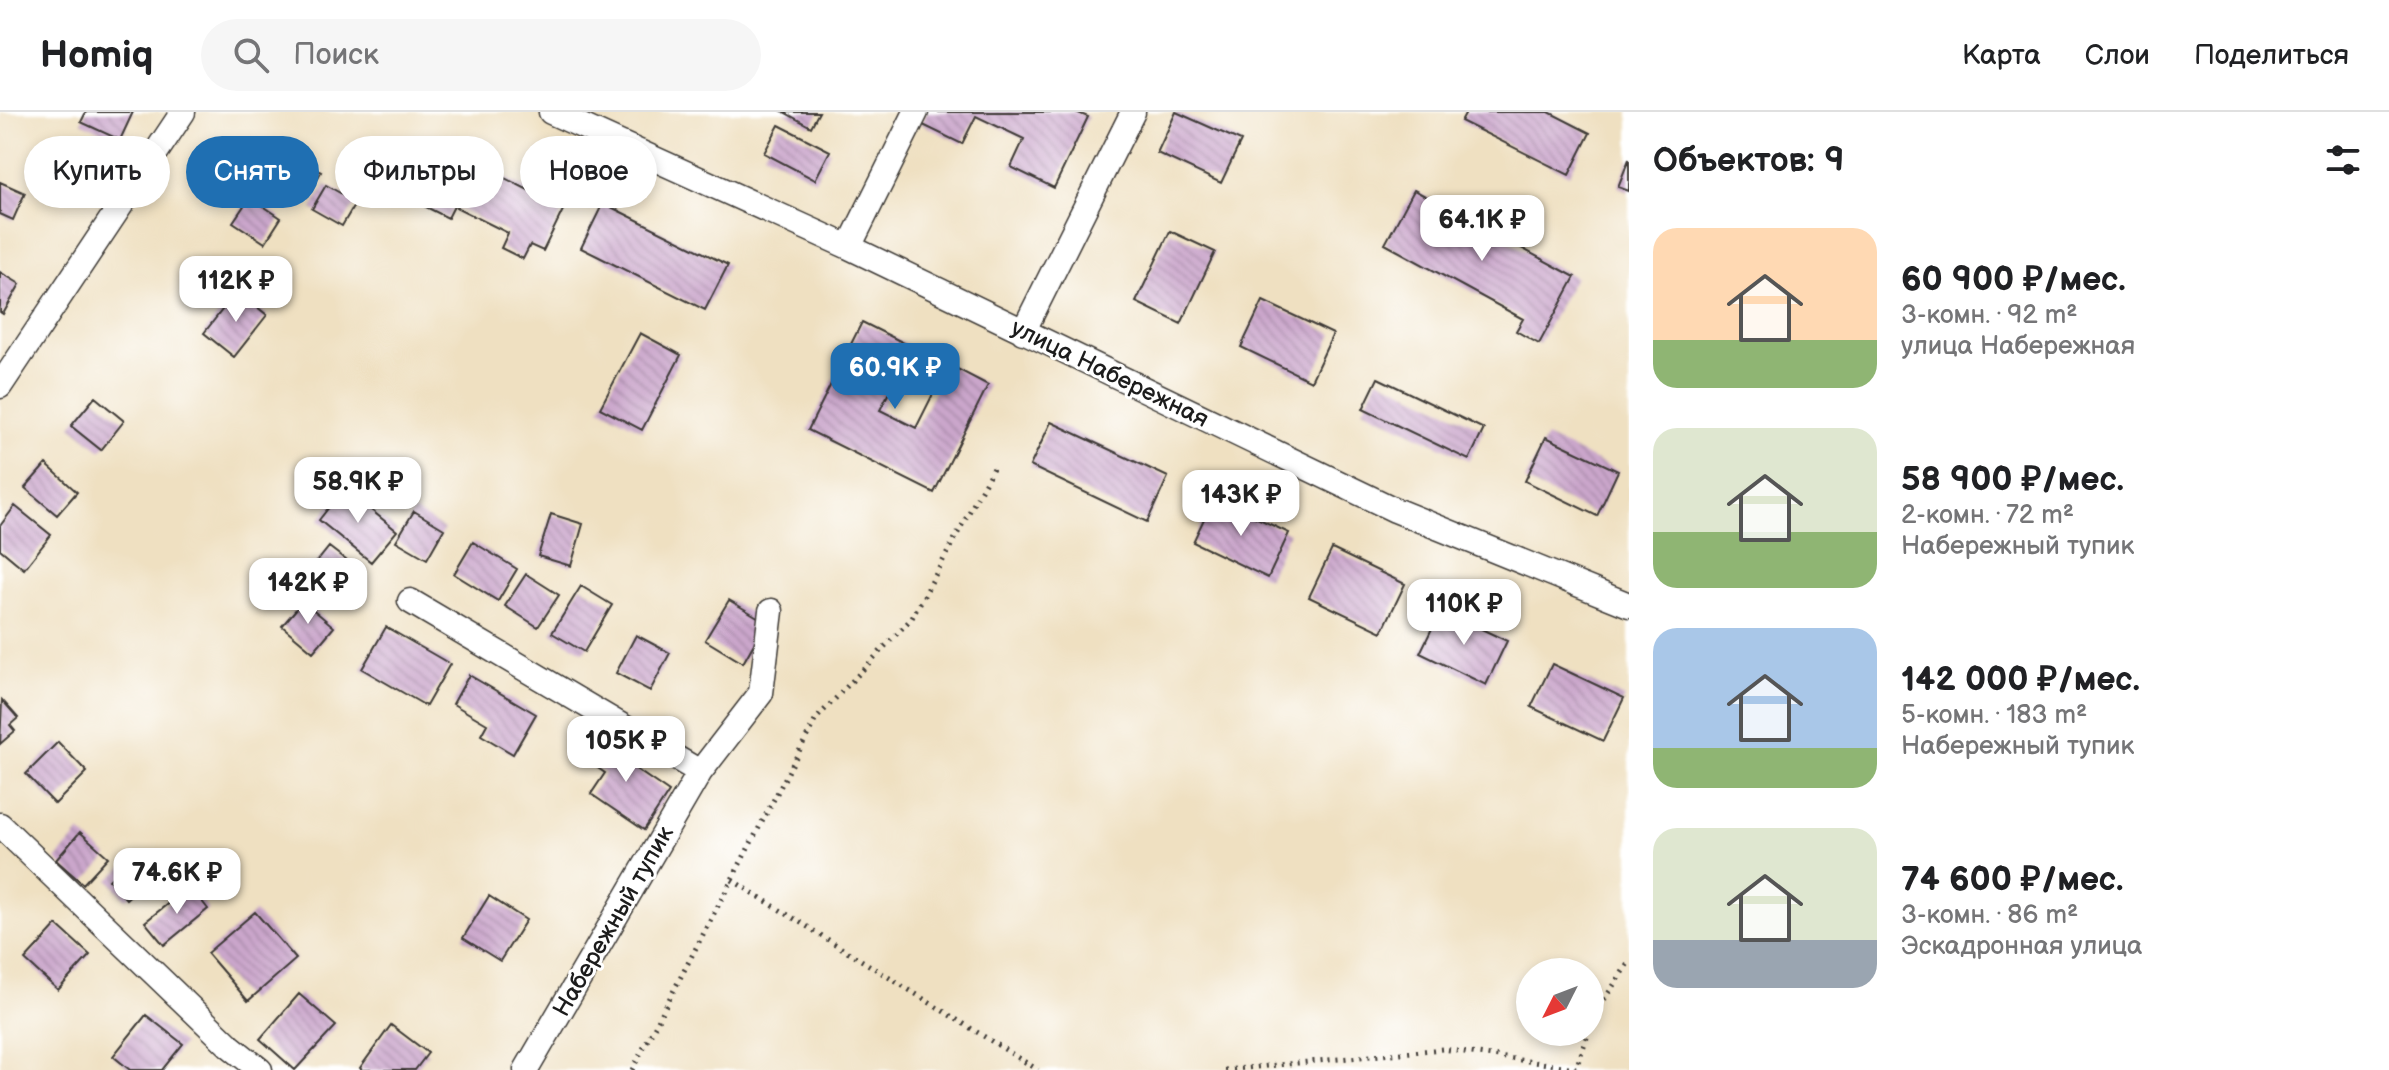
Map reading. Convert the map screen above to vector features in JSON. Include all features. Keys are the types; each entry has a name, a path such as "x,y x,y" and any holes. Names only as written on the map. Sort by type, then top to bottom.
{"street":[{"path":"0,386 183,112"},
{"name":"улица Набережная","path":"551,112 849,247 1395,510 1629,605"},
{"path":"849,247 916,112"},
{"path":"1023,332 1133,112"},
{"path":"410,601 700,772"},
{"name":"Набережный тупик","path":"526,1070 700,772 761,693 771,611"},
{"path":"0,825 230,1046 260,1070"}],"path":[{"path":"632,1070 816,719 912,618 993,468"},
{"path":"732,880 1038,1070"},
{"path":"1604,1000 1629,962"},
{"path":"1225,1070 1443,1049 1575,1069 1583,1046"}],"building":[{"path":"86,112 133,112 122,136 111,136 81,122"},
{"path":"784,112 819,112 811,127"},
{"path":"927,112 1076,112 1088,117 1054,188 1011,167 1024,139 976,116 962,144 921,124"},
{"path":"1176,112 1241,141 1221,183 1157,153"},
{"path":"1466,112 1549,112 1590,133 1569,175 1461,121"},
{"path":"779,125 830,151 815,180 764,153"},
{"path":"1629,159 1629,191 1618,187"},
{"path":"504,178 520,186 520,208 564,208 543,251 530,245 523,259 501,248 508,233 458,208 504,208"},
{"path":"0,182 24,193 13,220 0,214"},
{"path":"326,185 335,190 335,208 352,208 342,226 312,209 319,208 319,197"},
{"path":"1414,190 1575,277 1539,344 1516,331 1523,319 1385,244"},
{"path":"243,208 266,208 281,218 265,243 233,222"},
{"path":"428,208 453,208 448,218"},
{"path":"601,208 613,208 728,265 705,310 581,248"},
{"path":"1170,231 1215,252 1181,324 1136,302"},
{"path":"0,272 20,284 3,314 0,312"},
{"path":"237,291 267,315 234,357 204,333"},
{"path":"1263,301 1333,334 1311,381 1241,347"},
{"path":"862,322 912,347 880,410 916,428 948,364 988,385 934,493 808,430"},
{"path":"640,333 681,355 642,430 600,408"},
{"path":"1378,378 1484,429 1469,460 1363,409"},
{"path":"95,397 124,421 101,450 71,426"},
{"path":"1051,422 1168,477 1147,522 1030,466"},
{"path":"1546,437 1618,471 1597,516 1525,481"},
{"path":"46,464 77,492 57,515 25,488"},
{"path":"344,488 397,531 371,562 319,520"},
{"path":"1214,498 1289,533 1268,578 1193,542"},
{"path":"15,506 51,535 24,569 0,549 0,526"},
{"path":"414,511 444,529 427,559 396,541"},
{"path":"551,514 583,524 571,566 538,556"},
{"path":"473,542 517,569 498,601 454,574"},
{"path":"329,547 364,574 340,604 305,577"},
{"path":"1332,549 1405,584 1382,632 1309,597"},
{"path":"526,574 559,595 538,627 505,606"},
{"path":"581,586 612,605 584,652 552,633"},
{"path":"729,600 766,622 743,663 705,640"},
{"path":"303,601 334,627 313,652 282,626"},
{"path":"1441,610 1507,641 1486,685 1420,653"},
{"path":"386,627 450,664 426,706 362,669"},
{"path":"636,635 670,653 650,691 616,673"},
{"path":"1552,664 1624,698 1603,741 1531,707"},
{"path":"469,675 536,714 513,754 481,735 487,724 453,704"},
{"path":"2,700 18,718 10,725 15,731 0,744"},
{"path":"608,733 635,752 627,763 669,792 644,830 591,794 605,773 589,762"},
{"path":"58,742 87,772 55,804 26,774"},
{"path":"80,832 108,857 83,884 56,860"},
{"path":"137,855 154,874 126,899 109,880"},
{"path":"190,886 208,909 164,945 145,922"},
{"path":"489,896 526,920 500,961 463,938"},
{"path":"255,912 296,959 248,1001 207,953"},
{"path":"57,925 90,955 58,990 25,960"},
{"path":"299,994 336,1026 295,1070 260,1039"},
{"path":"146,1015 183,1044 162,1070 130,1070 113,1056"},
{"path":"391,1025 428,1053 415,1070 362,1070 360,1068"}]}
